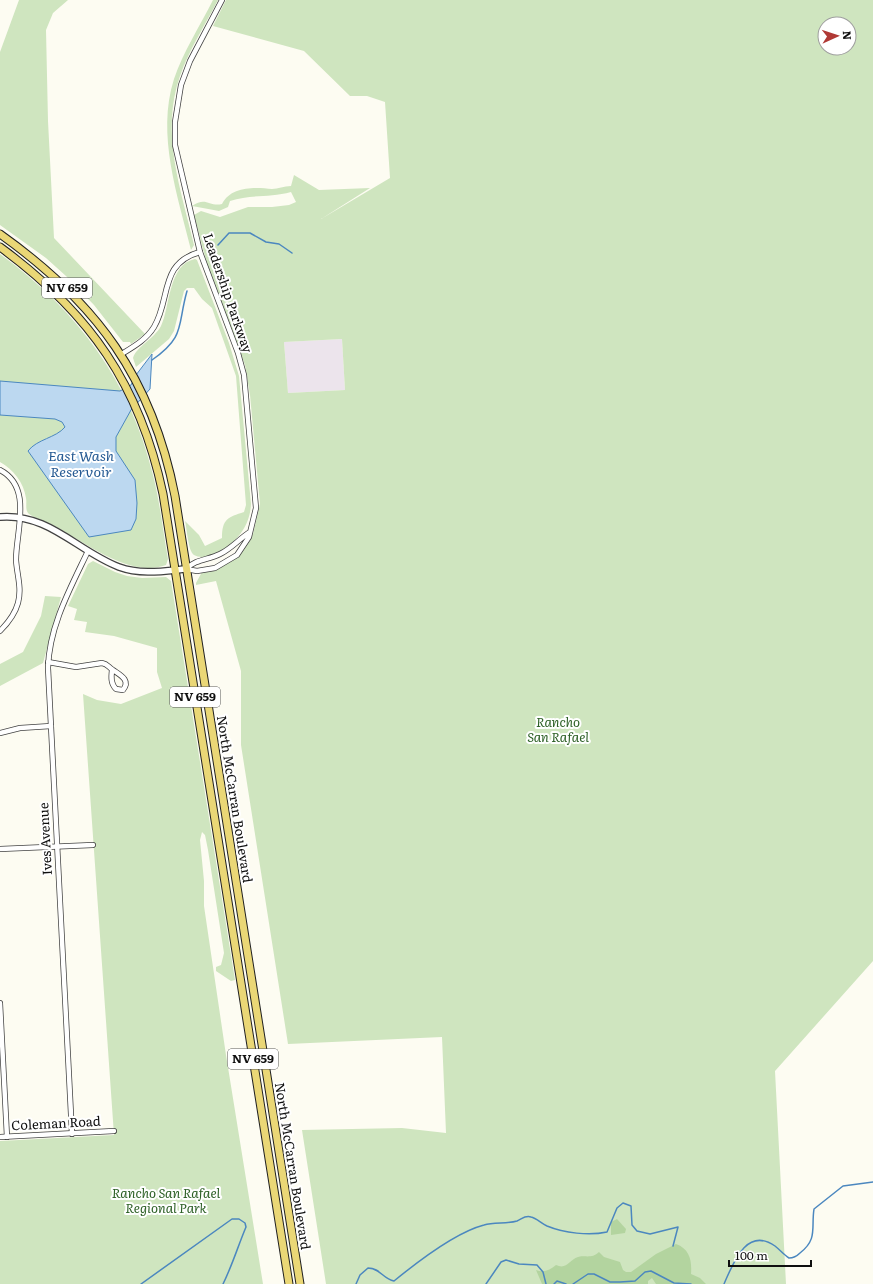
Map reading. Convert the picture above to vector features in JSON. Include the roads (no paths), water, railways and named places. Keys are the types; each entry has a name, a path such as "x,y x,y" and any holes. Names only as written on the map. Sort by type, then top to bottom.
{"main road":[{"name":"North McCarran Boulevard","path":"0,234 28,254 60,281 93,316 131,372 148,407 164,449 175,496 300,1284"},
{"name":"North McCarran Boulevard","path":"0,247 35,274 56,293 85,324 102,346 136,406 153,452 163,494 289,1284"},
{"path":"102,346 116,355 120,355"},
{"path":"111,361 121,363 131,372"},
{"path":"226,891 237,889"}],"street":[{"name":"Leadership Parkway","path":"186,569 193,571 207,569 230,560 242,549 249,537 255,516 256,498 246,387 238,353 200,252 177,156 174,122 178,95 185,74 222,0"},
{"path":"120,355 145,338 151,332 158,319 167,284 173,271 182,260 200,252"},
{"path":"0,470 11,477 16,484 20,500 16,559 19,598 14,613 0,631"},
{"path":"0,517 20,517 44,524 108,562 129,570 146,572 186,569 195,562 211,558 226,551 250,532"},
{"name":"Ives Avenue","path":"72,1134 48,662 64,599 88,550"},
{"path":"48,662 76,667 102,663 107,664 112,670"},
{"path":"0,733 20,728 51,726"},
{"path":"0,849 93,845"},
{"path":"0,1003 7,1137"},
{"name":"Coleman Road","path":"0,1138 114,1131"}],"water":[{"name":"East Wash Reservoir","path":"152,354 150,389 131,410 116,437 116,451 135,480 137,503 136,519 131,530 89,537 28,451 36,444 57,434 65,427 62,422 55,419 0,415 0,381 120,391 131,385 136,375"}],"waterway":[{"path":"218,245 229,233 250,233 266,242 279,244 292,253"},
{"path":"152,360 163,352 175,337 187,291"},
{"path":"724,1284 736,1258 748,1244 756,1241 765,1241 775,1246 789,1258 795,1257 806,1248 812,1238 814,1209 843,1186 873,1182"},
{"path":"356,1284 360,1275 368,1268 372,1268 394,1281 449,1241 473,1229 488,1224 513,1222 529,1217 535,1218 547,1226 569,1232 585,1234 607,1232 617,1208 623,1203 631,1206 632,1225 637,1231 650,1234 678,1227 673,1246"},
{"path":"141,1284 232,1219 239,1219 245,1223 246,1227 223,1284"},
{"path":"486,1284 501,1262 506,1260 519,1264 537,1265 543,1272 546,1284"},
{"path":"573,1284 588,1274 594,1274 610,1282 620,1282 635,1281 645,1272 651,1271 674,1283 691,1284"},
{"path":"554,1284 557,1281 566,1284"}],"park label":[{"name":"Rancho San Rafael","path":"558,730"},
{"name":"Rancho San Rafael Regional Park","path":"166,1200"}]}
